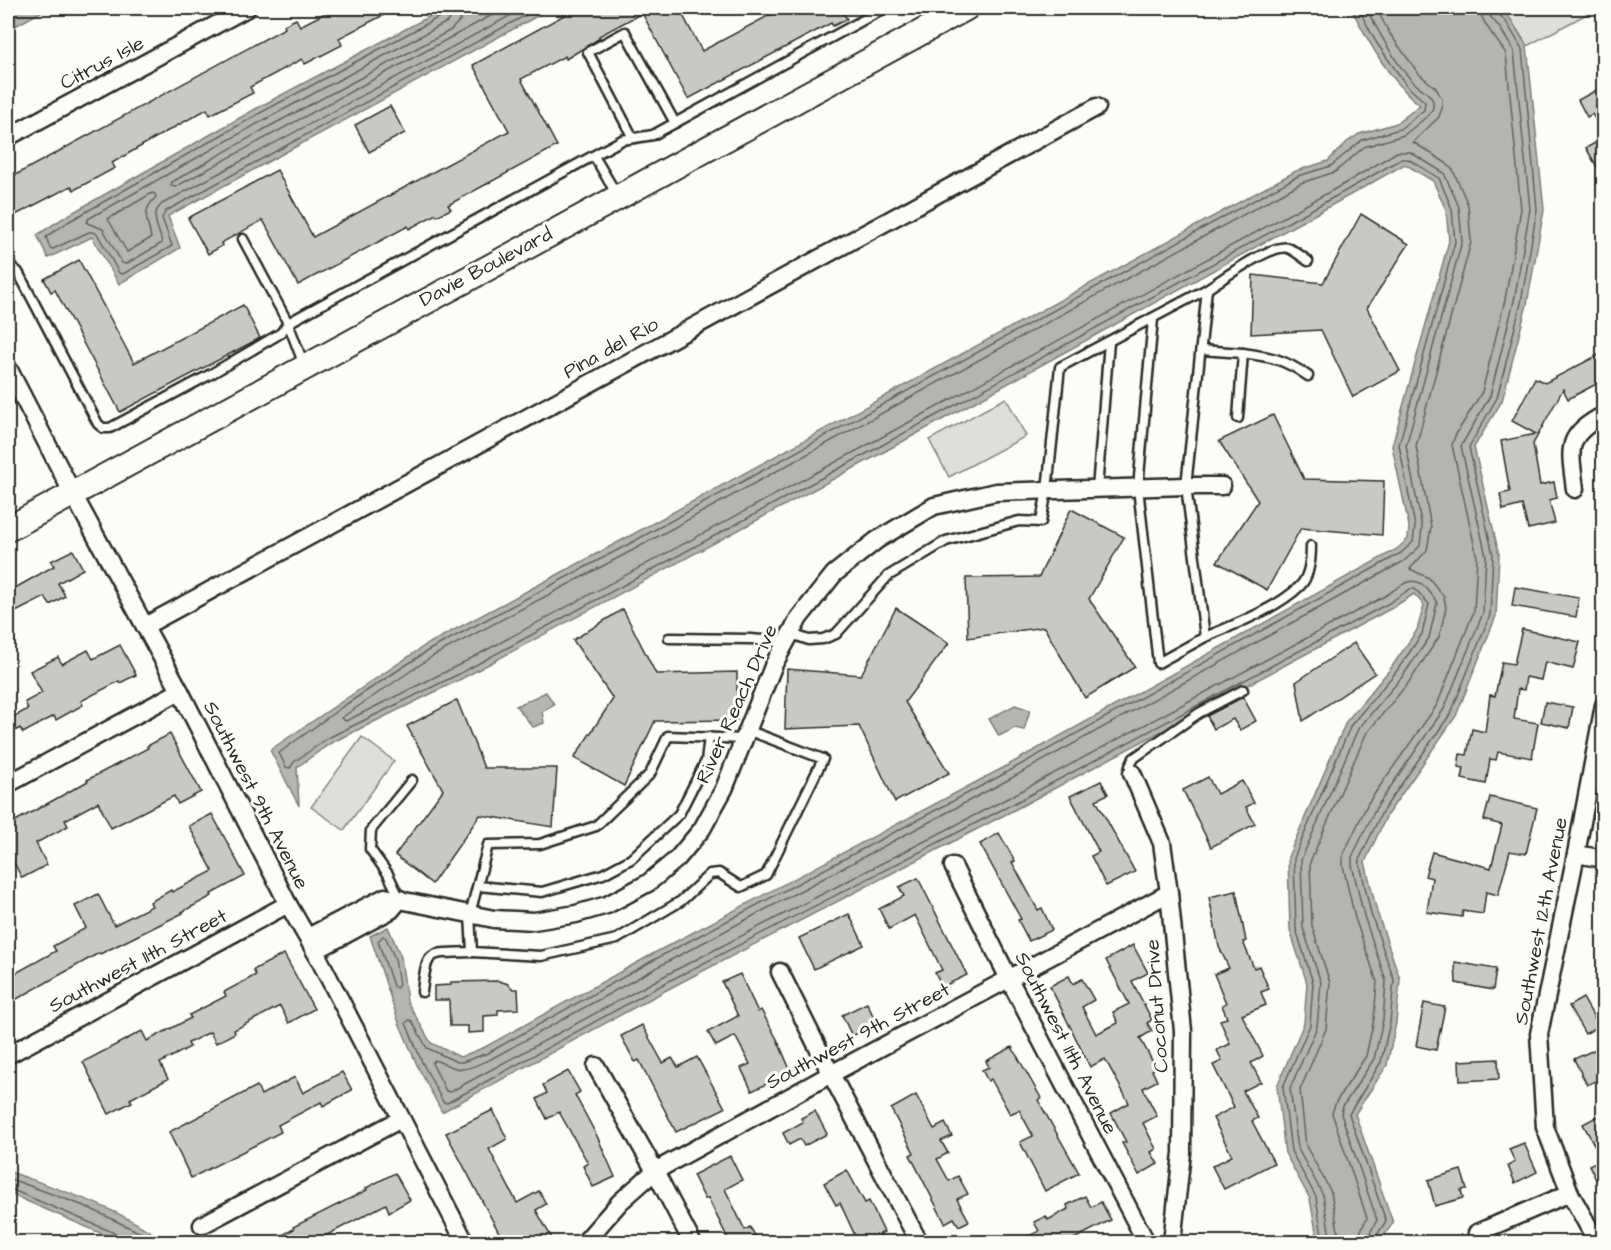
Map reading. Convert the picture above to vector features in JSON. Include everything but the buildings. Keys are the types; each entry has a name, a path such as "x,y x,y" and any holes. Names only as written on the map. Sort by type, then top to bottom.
{"main road":[{"name":"Davie Boulevard","path":"8,529 966,8"}],"street":[{"name":"Citrus Isle","path":"8,138 247,8"},
{"name":"Pina del Rio","path":"145,626 1097,107"},
{"name":"Southwest 9th Avenue","path":"8,368 73,494 180,691 465,1242"},
{"path":"1575,489 1570,450 1574,440 1586,424 1604,415"},
{"name":"River Reach Drive","path":"400,899 494,919 534,921 576,914 607,905 648,883 677,860 702,830 724,789 774,664 799,618 834,574 878,540 934,506 996,492 1222,486"},
{"path":"8,784 180,691"},
{"name":"Southwest 12th Avenue","path":"1597,1242 1570,1193 1545,1127 1539,1034 1604,705"},
{"name":"Coconut Drive","path":"1132,772 1162,843 1184,1031 1182,1153 1172,1240"},
{"path":"1576,854 1604,860"},
{"name":"Southwest 11th Avenue","path":"953,866 1140,1240"},
{"name":"Southwest 9th Street","path":"585,1242 620,1202 655,1171 1169,893"},
{"path":"312,944 391,910 400,899"},
{"name":"Southwest 11th Street","path":"8,1055 288,903"},
{"path":"780,972 919,1242"},
{"path":"596,1066 692,1242"},
{"path":"202,1225 400,1119"},
{"path":"1477,1233 1570,1193"},
{"path":"1140,1240 1172,1240"}],"lane":[{"path":"861,8 866,17"},
{"path":"8,264 18,272 98,424 103,428 110,428 212,374 281,333 288,323 443,237 622,140 652,135 885,8"},
{"path":"633,138 588,52 625,32 675,123"},
{"path":"594,156 617,196"},
{"path":"243,239 288,323 305,366"},
{"path":"669,638 823,639 836,634 888,576 946,541 1019,520 1041,522 1047,490 1060,368 1207,290 1242,266 1277,248 1287,247 1308,261"},
{"path":"1205,637 1186,486 1207,290"},
{"path":"1153,319 1137,488 1158,663 1205,637 1248,619 1302,585 1311,564 1311,546"},
{"path":"1097,489 1109,342"},
{"path":"1201,350 1273,357 1287,362 1308,376"},
{"path":"1238,418 1244,353"},
{"path":"1132,772 1130,766 1134,758 1198,713 1243,690"},
{"path":"422,992 425,964 435,954 472,952 541,956 616,939 681,902 710,874 720,873 741,887 766,875 823,759 746,734 709,737 668,736 650,774 596,826 540,844 488,845 470,914 472,952"},
{"path":"478,886 542,892 603,874 632,859 679,814 706,761 709,737"},
{"path":"400,899 388,874 370,849 370,830 412,780"}],"shaded area":[{"path":"1500,8 1598,8 1527,46 1511,20"},
{"path":"1006,398 1026,436 949,477 929,440"},
{"path":"362,737 394,761 344,830 311,807"}],"water":[{"path":"8,8 48,8 8,30"},
{"path":"445,8 552,8 168,216 180,248 119,284 92,237 48,258 37,235 65,217 259,107"},
{"path":"1351,8 1500,8 1511,20 1527,46 1544,210 1527,304 1502,401 1474,447 1499,554 1496,616 1456,716 1387,815 1365,862 1377,912 1400,979 1396,1023 1387,1065 1355,1114 1393,1223 1383,1237 1385,1242 1318,1242 1310,1199 1285,1153 1277,1086 1304,1023 1307,983 1290,930 1288,857 1346,722 1391,668 1417,630 1424,605 1414,594 1392,608 1014,810 672,987 442,1112 417,1065 398,1020 370,936 388,927 401,957 407,1001 431,1043 460,1057 485,1047 658,951 999,770 1397,549 1408,539 1409,526 1392,446 1449,241 1446,210 1433,181 1405,164 880,454 461,679 331,743 297,767 299,806 270,750 426,645 1296,171 1328,161 1347,142 1359,134 1397,123 1420,105 1389,72"},
{"path":"546,692 554,704 542,712 544,723 533,727 516,706"},
{"path":"1015,705 1030,710 1024,730 1015,728 999,736 989,719"},
{"path":"8,1171 110,1210 148,1230 165,1242 121,1242 8,1193"}]}
